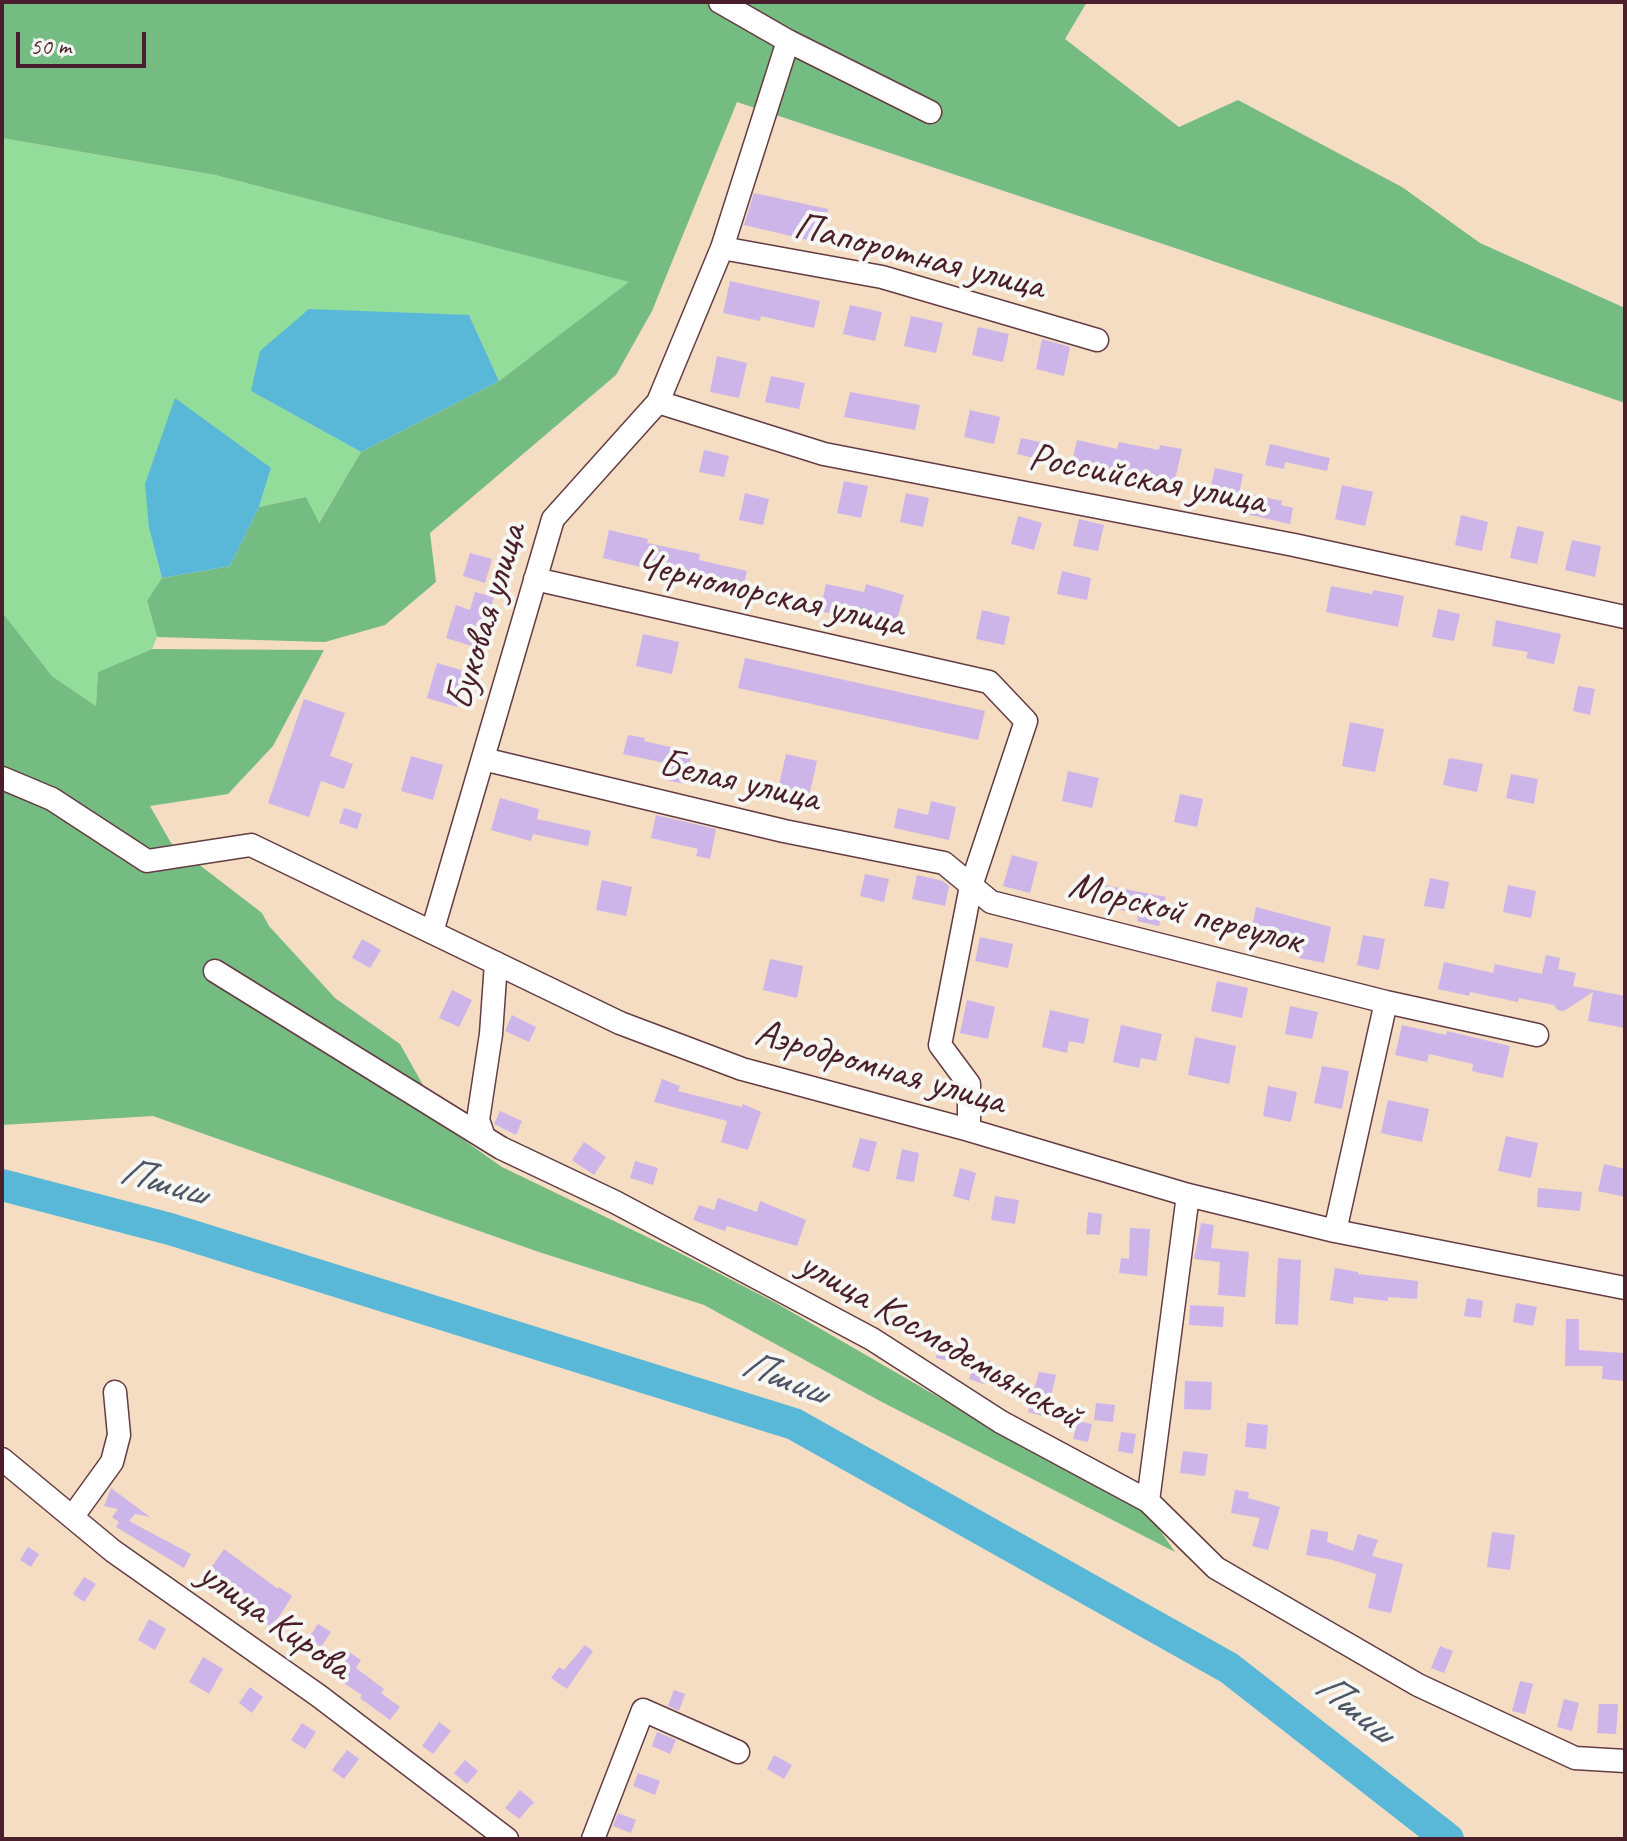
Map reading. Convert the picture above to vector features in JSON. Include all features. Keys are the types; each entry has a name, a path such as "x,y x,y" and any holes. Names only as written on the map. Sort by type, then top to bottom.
{"street":[{"path":"720,2 788,41 930,112"},
{"name":"Буковая улица","path":"432,932 553,519 658,402 722,248 788,41"},
{"name":"Папоротная улица","path":"722,248 882,277 1097,340"},
{"name":"Российская улица","path":"658,402 824,454 1294,545 1625,617"},
{"name":"Черноморская улица","path":"535,579 989,682 1026,721 971,886"},
{"name":"Белая улица","path":"483,759 784,831 944,863 971,886"},
{"name":"Аэродромная улица","path":"2,778 52,799 147,861 251,845 620,1023 742,1069 969,1130 1188,1195 1335,1231 1625,1288"},
{"path":"969,1130 969,1084 940,1045 971,886"},
{"name":"Морской переулок","path":"971,886 991,902 1386,1002 1537,1035"},
{"path":"484,1137 478,1120 491,1034 496,963"},
{"name":"улица Космодемьянской","path":"215,971 484,1137 732,1263 872,1339 1001,1422 1148,1501 1216,1568 1418,1685 1575,1758 1625,1761"},
{"path":"1335,1231 1386,1002"},
{"path":"1148,1501 1188,1195"},
{"path":"73,1516 112,1462 119,1435 115,1392"},
{"name":"улица Кирова","path":"2,1459 113,1551 319,1696 507,1839"},
{"path":"593,1839 643,1710 738,1752"}],"green space":[{"path":"2,2 1087,2 1065,39 1179,127 1238,100 1402,187 1480,243 1625,308 1625,403 737,102 652,311 616,375 430,533 436,582 385,625 325,642 157,637 147,601 162,578 230,566 259,507 306,497 319,523 361,452 499,381 629,282 215,175 2,138"},
{"path":"2,138 215,175 630,282 499,381 469,315 251,391 361,452 318,524 306,497 259,507 271,468 149,528 162,578 147,602 157,637 152,649 98,672 96,706 52,676 2,612"},
{"path":"2,612 52,676 96,706 98,672 152,649 324,650 273,746 228,794 150,806 171,843 262,913 269,926 335,998 400,1044 447,1128 502,1167 776,1303 985,1424 1146,1510 1175,1552 880,1401 704,1305 536,1251 153,1116 2,1125"}],"water":[{"path":"309,309 469,315 499,381 361,452 251,391 260,351"},
{"path":"175,398 271,468 259,507 230,566 162,578 149,528 145,484"}],"building":[{"path":"754,193 828,209 821,243 744,225"},
{"path":"730,281 820,301 814,328 761,316 760,321 723,313"},
{"path":"850,305 882,312 875,341 843,334"},
{"path":"911,316 943,323 936,353 904,346"},
{"path":"978,327 1009,334 1003,362 972,355"},
{"path":"1042,339 1070,347 1064,376 1036,369"},
{"path":"717,356 747,363 739,398 710,392"},
{"path":"771,376 805,383 799,409 765,402"},
{"path":"850,392 920,405 915,430 844,417"},
{"path":"970,410 1000,417 994,444 964,437"},
{"path":"1021,438 1049,444 1046,461 1017,454"},
{"path":"1077,440 1117,449 1119,442 1159,450 1160,445 1182,449 1173,489 1071,466"},
{"path":"1270,444 1330,458 1327,471 1285,462 1284,469 1265,465"},
{"path":"704,450 729,456 724,477 699,472"},
{"path":"1215,468 1243,474 1237,504 1208,498"},
{"path":"844,481 868,486 861,518 837,513"},
{"path":"1342,485 1373,492 1365,526 1335,519"},
{"path":"745,493 769,499 763,525 739,520"},
{"path":"906,493 929,498 923,527 900,522"},
{"path":"1250,494 1282,501 1281,505 1293,508 1290,524 1246,514"},
{"path":"1461,515 1488,522 1482,551 1455,545"},
{"path":"1018,516 1042,523 1034,550 1011,544"},
{"path":"1079,519 1104,525 1098,551 1073,546"},
{"path":"1517,526 1544,532 1537,564 1510,558"},
{"path":"609,530 648,539 647,543 700,554 699,560 747,571 741,597 715,591 716,586 664,576 665,573 603,558"},
{"path":"1572,540 1601,546 1595,577 1565,570"},
{"path":"470,553 492,559 485,583 463,576"},
{"path":"1062,571 1091,578 1087,600 1057,594"},
{"path":"826,584 864,592 866,584 904,595 895,626 842,611 841,616 820,611"},
{"path":"1331,586 1404,596 1398,627 1326,612"},
{"path":"475,592 494,597 478,648 446,638 456,605 470,610"},
{"path":"1438,609 1460,614 1454,641 1432,637"},
{"path":"982,610 1010,617 1004,645 976,639"},
{"path":"1496,620 1561,634 1554,664 1526,658 1528,652 1492,646"},
{"path":"643,634 679,642 672,674 636,666"},
{"path":"745,658 985,711 978,740 738,688"},
{"path":"437,663 468,672 457,707 427,698"},
{"path":"1578,686 1595,689 1590,715 1573,711"},
{"path":"304,699 345,713 330,756 353,764 344,789 321,781 309,817 268,803"},
{"path":"1350,722 1384,729 1375,772 1342,766"},
{"path":"628,735 692,752 685,784 661,779 665,763 623,754"},
{"path":"786,754 817,761 807,805 776,798"},
{"path":"411,756 443,765 433,800 401,791"},
{"path":"1449,758 1483,764 1477,792 1443,785"},
{"path":"1068,771 1099,778 1092,808 1062,801"},
{"path":"1511,774 1538,779 1534,804 1506,798"},
{"path":"1180,794 1203,799 1197,827 1174,822"},
{"path":"500,798 539,809 537,819 591,831 588,846 533,834 531,841 491,830"},
{"path":"931,801 956,807 949,840 894,828 898,808 928,815"},
{"path":"344,808 362,814 357,829 339,823"},
{"path":"656,815 716,829 710,859 696,856 698,849 651,838"},
{"path":"1012,855 1038,862 1030,893 1003,886"},
{"path":"865,874 889,879 884,902 860,896"},
{"path":"917,875 943,881 949,886 945,906 912,899"},
{"path":"1430,878 1449,882 1444,909 1424,906"},
{"path":"602,880 632,887 626,916 596,910"},
{"path":"1099,884 1166,897 1159,926 1137,921 1138,914 1095,904"},
{"path":"1508,885 1536,891 1531,918 1503,912"},
{"path":"1256,907 1331,927 1324,963 1299,958 1302,948 1250,938"},
{"path":"1363,935 1385,939 1379,970 1357,965"},
{"path":"980,937 1013,944 1008,968 975,961"},
{"path":"362,939 381,950 370,968 352,958"},
{"path":"1546,955 1560,958 1558,969 1576,973 1573,986 1625,996 1625,1028 1588,1021 1593,992 1564,1011 1557,1010 1554,1005 1519,998 1518,1002 1438,989 1444,962 1493,973 1495,964 1542,974"},
{"path":"770,959 803,966 797,998 763,990"},
{"path":"1217,981 1248,988 1242,1018 1211,1011"},
{"path":"452,990 472,1000 459,1027 439,1018"},
{"path":"967,1000 995,1007 988,1039 960,1033"},
{"path":"1290,1006 1318,1012 1312,1039 1285,1034"},
{"path":"1050,1010 1089,1019 1084,1044 1069,1041 1067,1053 1042,1047"},
{"path":"512,1015 536,1027 529,1042 505,1031"},
{"path":"1121,1025 1162,1034 1156,1061 1141,1058 1139,1068 1113,1062"},
{"path":"1402,1025 1446,1035 1447,1031 1510,1046 1503,1078 1472,1071 1473,1064 1429,1054 1427,1062 1395,1055"},
{"path":"1195,1037 1236,1046 1229,1084 1188,1075"},
{"path":"1322,1066 1349,1071 1342,1109 1314,1103"},
{"path":"662,1079 680,1086 678,1091 742,1107 743,1104 761,1112 748,1150 721,1142 727,1121 654,1102"},
{"path":"1268,1086 1297,1092 1291,1122 1263,1116"},
{"path":"1388,1100 1429,1109 1422,1142 1381,1133"},
{"path":"500,1111 522,1121 516,1135 494,1124"},
{"path":"1506,1136 1538,1143 1531,1178 1498,1171"},
{"path":"860,1138 877,1142 869,1172 852,1167"},
{"path":"584,1142 606,1157 594,1175 572,1160"},
{"path":"902,1149 919,1153 914,1182 896,1179"},
{"path":"635,1161 658,1168 653,1185 630,1178"},
{"path":"1604,1164 1625,1169 1625,1197 1598,1191"},
{"path":"960,1168 976,1173 969,1201 953,1196"},
{"path":"1538,1188 1582,1192 1580,1211 1537,1207"},
{"path":"995,1196 1019,1200 1015,1224 991,1220"},
{"path":"718,1198 757,1212 760,1201 806,1220 797,1246 727,1226 725,1231 693,1220 699,1205 714,1210"},
{"path":"1088,1212 1102,1214 1100,1235 1086,1234"},
{"path":"1201,1223 1214,1225 1211,1248 1249,1252 1245,1297 1218,1295 1220,1262 1194,1259"},
{"path":"1130,1228 1150,1229 1147,1276 1119,1273 1121,1258 1129,1259"},
{"path":"1278,1258 1301,1260 1298,1325 1275,1324"},
{"path":"1335,1268 1418,1281 1417,1299 1388,1297 1388,1301 1354,1297 1353,1304 1330,1300"},
{"path":"1467,1298 1483,1301 1481,1318 1464,1316"},
{"path":"1516,1303 1537,1307 1533,1326 1513,1322"},
{"path":"1190,1305 1224,1307 1223,1327 1189,1325"},
{"path":"1566,1319 1579,1319 1579,1350 1625,1353 1625,1381 1602,1379 1603,1366 1565,1366"},
{"path":"940,1342 953,1346 949,1361 936,1358"},
{"path":"977,1357 991,1361 984,1384 969,1379"},
{"path":"1039,1372 1056,1375 1046,1417 1028,1412"},
{"path":"1185,1381 1212,1382 1211,1410 1184,1409"},
{"path":"1096,1403 1115,1405 1113,1422 1094,1420"},
{"path":"1078,1421 1092,1424 1088,1442 1073,1439"},
{"path":"1247,1423 1268,1425 1266,1449 1245,1447"},
{"path":"1121,1432 1136,1434 1133,1454 1118,1451"},
{"path":"1183,1451 1208,1454 1205,1476 1180,1473"},
{"path":"111,1488 150,1517 135,1514 129,1521 191,1554 184,1568 116,1527 119,1522 112,1517 118,1509 104,1506"},
{"path":"1235,1490 1249,1492 1248,1498 1280,1507 1268,1550 1252,1546 1260,1518 1231,1513"},
{"path":"1311,1529 1328,1532 1327,1542 1353,1551 1358,1534 1378,1540 1372,1556 1403,1564 1391,1613 1368,1608 1376,1574 1306,1555"},
{"path":"1492,1532 1515,1535 1510,1570 1487,1567"},
{"path":"28,1547 39,1554 31,1567 20,1560"},
{"path":"224,1549 292,1596 272,1628 227,1593 229,1589 207,1574"},
{"path":"84,1577 96,1584 84,1602 73,1594"},
{"path":"149,1619 166,1629 155,1650 138,1640"},
{"path":"318,1624 331,1632 321,1647 308,1639"},
{"path":"585,1645 593,1651 567,1689 551,1678 559,1667 564,1670"},
{"path":"1440,1646 1453,1651 1444,1673 1431,1668"},
{"path":"346,1650 361,1660 356,1668 384,1689 381,1693 400,1707 390,1720 360,1698 362,1695 330,1674"},
{"path":"203,1657 223,1669 209,1694 189,1682"},
{"path":"1520,1681 1533,1684 1525,1714 1512,1711"},
{"path":"250,1687 263,1697 252,1713 239,1703"},
{"path":"674,1690 685,1694 679,1711 668,1706"},
{"path":"1564,1699 1579,1703 1572,1731 1557,1727"},
{"path":"1599,1704 1618,1704 1616,1734 1597,1733"},
{"path":"439,1722 451,1731 433,1754 422,1746"},
{"path":"302,1723 316,1732 305,1749 291,1740"},
{"path":"657,1732 676,1740 670,1754 652,1746"},
{"path":"347,1750 359,1759 344,1779 332,1770"},
{"path":"774,1755 792,1765 784,1779 767,1769"},
{"path":"465,1760 478,1771 467,1784 454,1773"},
{"path":"638,1773 660,1781 655,1795 633,1786"},
{"path":"520,1790 534,1802 519,1819 505,1808"},
{"path":"618,1813 636,1820 631,1833 613,1826"}],"waterway":[{"name":"Пшиш","path":"2,1185 170,1229 794,1424 1229,1668 1448,1839"}]}
